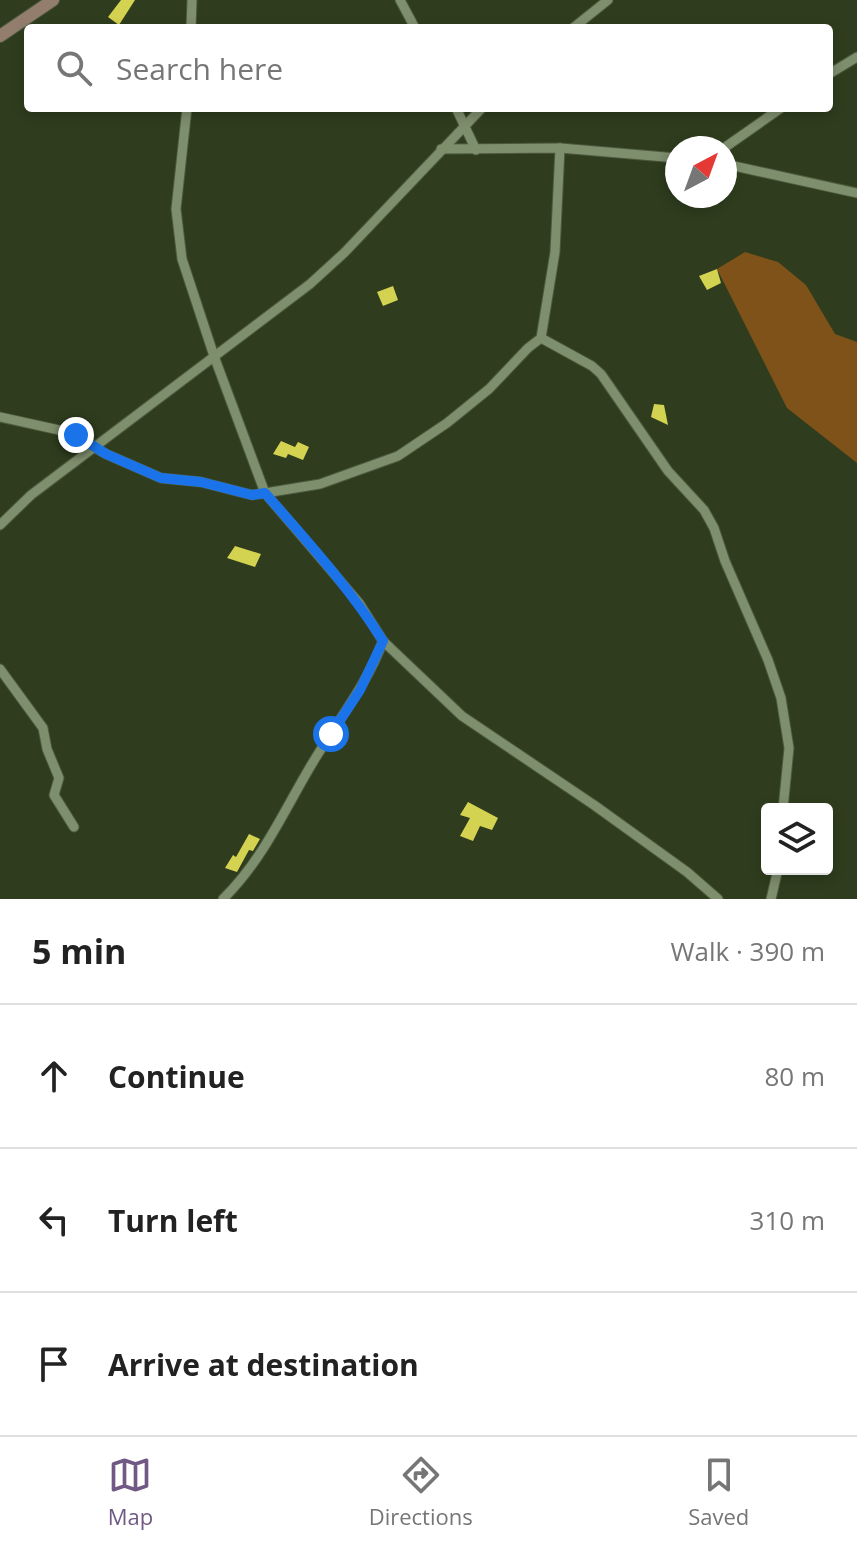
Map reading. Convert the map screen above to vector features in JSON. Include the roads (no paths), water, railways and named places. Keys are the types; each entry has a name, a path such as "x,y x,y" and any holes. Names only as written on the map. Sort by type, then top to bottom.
{"main road":[{"path":"0,36 53,0"}],"street":[{"path":"191,24 192,0"},
{"path":"400,0 413,24"},
{"path":"578,24 608,0"},
{"path":"833,72 857,57"},
{"path":"187,112 176,209 182,259 265,493 359,603 383,641 462,716 594,805 687,872 718,899"},
{"path":"458,112 476,150"},
{"path":"0,525 31,495 310,284 344,253 478,112"},
{"path":"737,139 775,112"},
{"path":"441,149 560,148 665,157"},
{"path":"0,417 68,432 94,448 161,478 201,482 252,495 320,484 398,456 447,423 489,389 541,338 555,252 560,148"},
{"path":"737,167 857,193"},
{"path":"541,338 601,374 668,471 704,510 714,528 781,698 789,748 784,803"},
{"path":"223,899 270,841 317,756 360,690 383,641"},
{"path":"0,669 43,728 47,749 59,778 54,795 74,827"},
{"path":"771,899 777,875"}]}
